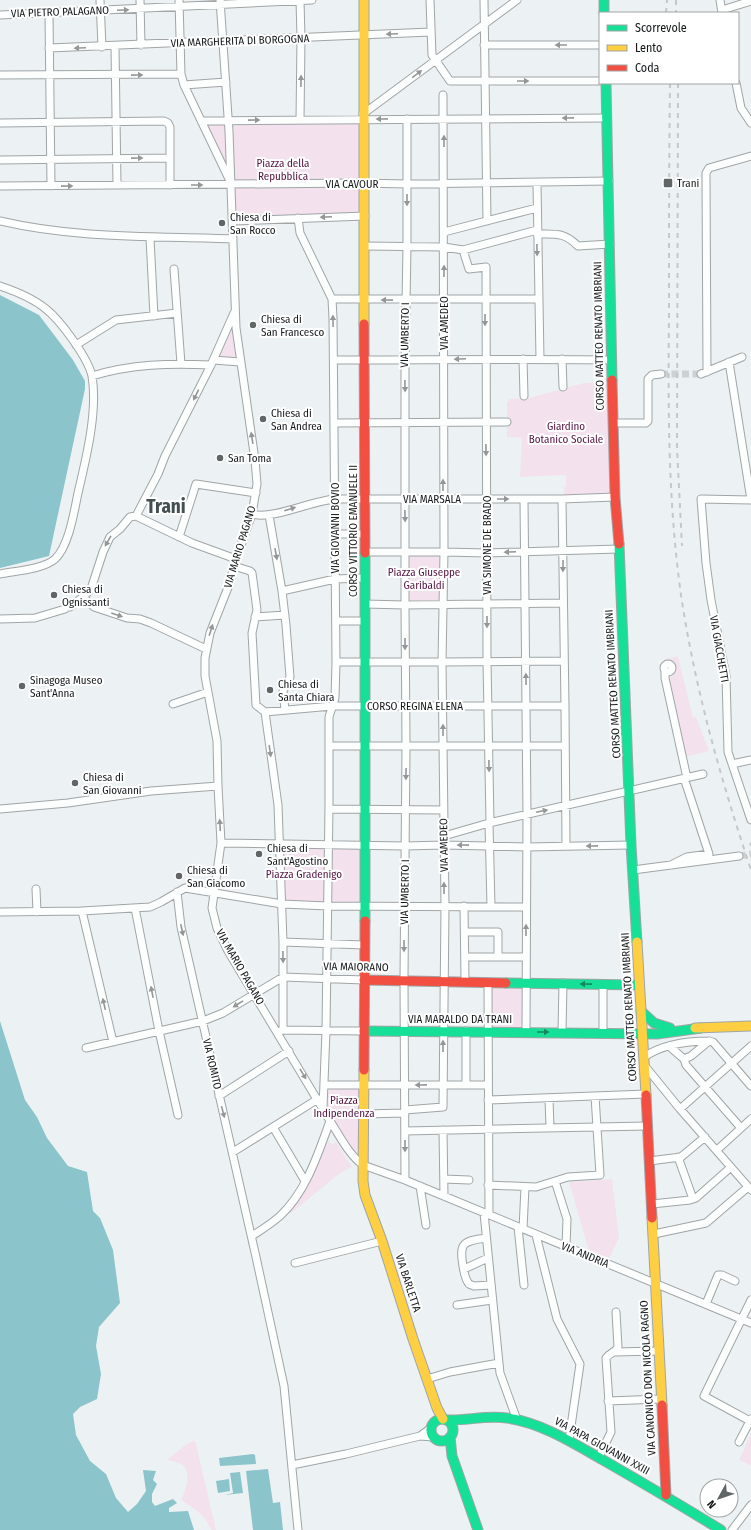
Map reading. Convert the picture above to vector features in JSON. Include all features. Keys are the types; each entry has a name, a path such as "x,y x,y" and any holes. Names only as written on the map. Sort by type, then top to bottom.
{"street":[{"path":"100,0 102,47"},
{"path":"140,0 141,46"},
{"path":"300,0 300,120"},
{"name":"VIA PIETRO PALAGANO","path":"0,15 140,9 179,3 312,0"},
{"path":"233,221 364,216 364,0"},
{"path":"430,0 432,55 450,81 599,81"},
{"path":"484,0 484,119 487,220"},
{"path":"363,117 436,60 517,0"},
{"path":"604,0 604,12"},
{"path":"720,0 722,12 751,1"},
{"path":"179,3 181,74 184,85 231,184"},
{"path":"136,516 158,474 165,456 212,362 235,311 229,120 221,3"},
{"path":"49,14 51,186"},
{"name":"VIA MARGHERITA DI BORGOGNA","path":"50,48 141,46 180,42 364,36 431,32"},
{"path":"484,45 599,45"},
{"path":"115,46 117,185"},
{"path":"0,75 181,74"},
{"path":"184,85 226,82"},
{"name":"CORSO MATTEO RENATO IMBRIANI","path":"606,84 615,497 619,549 639,985 654,1234 655,1283"},
{"path":"736,84 741,108 751,123"},
{"name":"VIA AMEDEO","path":"443,95 444,552"},
{"path":"201,121 300,120 363,117 407,119 607,118"},
{"name":"VIA UMBERTO I","path":"405,552 404,499 406,422 405,360 407,119"},
{"path":"0,123 164,121 168,123 170,127 170,185"},
{"path":"742,357 704,373 706,175 708,170 751,156"},
{"path":"0,160 170,158"},
{"name":"VIA CAVOUR","path":"0,186 365,183 444,184 609,181"},
{"path":"536,183 540,359"},
{"path":"444,232 537,208"},
{"name":"CORSO VITTORIO EMANUELE II","path":"364,216 365,845"},
{"name":"VIA GIOVANNI BOVIO","path":"298,218 300,233 332,299 334,360 336,662 335,698 329,717 329,844"},
{"path":"0,221 68,233 150,238 233,239"},
{"path":"364,246 444,247 463,250 537,232 559,234 570,238 578,246 610,244"},
{"path":"150,238 154,316"},
{"name":"VIA SIMONE DE BRADO","path":"463,250 469,269 486,267 486,604 491,907"},
{"path":"174,269 181,364"},
{"path":"0,286 30,299 47,310 76,345 86,362 92,376 93,384 92,423 84,470 70,528 60,553 52,561 45,565 0,574"},
{"path":"332,299 538,299"},
{"name":"VIA MARIO PAGANO","path":"235,311 240,362 255,460 257,484 252,514 235,562 229,585 214,623 206,649 204,664 217,741 221,843 212,908 217,928 228,951 254,994 280,1031 289,1051 323,1108"},
{"path":"76,345 116,320 177,313"},
{"path":"523,359 524,396"},
{"path":"562,359 563,387"},
{"path":"334,360 611,360"},
{"path":"92,376 127,368 212,362 240,362"},
{"path":"729,362 751,500"},
{"path":"613,423 646,423 648,421 648,379 652,375 660,374"},
{"path":"334,423 507,422"},
{"path":"179,537 196,484 256,493"},
{"name":"VIA MARSALA","path":"252,514 258,516 269,515 316,502 335,499 562,499 615,497"},
{"path":"524,499 527,814 526,1032"},
{"path":"562,499 566,846"},
{"name":"VIA GIACCHETTI","path":"751,500 700,499 711,600 726,676 728,752 751,820"},
{"path":"269,515 285,615 290,677 284,691 285,710"},
{"path":"0,619 32,618 67,608 83,597 92,587 103,552 110,537 120,529 130,517 136,516 235,562 252,573 257,610 252,633 256,705 265,712 278,806 283,942 280,1031"},
{"path":"335,534 365,534"},
{"path":"365,552 487,553 619,549"},
{"path":"405,552 405,605"},
{"path":"444,552 444,604"},
{"path":"282,590 335,579 365,578"},
{"path":"83,597 94,606 127,618 140,619 151,623 206,649"},
{"path":"365,604 405,605 562,603"},
{"name":"VIA AMEDEO","path":"405,1112 443,1107 444,836 442,662 444,604"},
{"name":"VIA UMBERTO I","path":"405,605 405,1180"},
{"path":"255,617 285,615"},
{"path":"336,621 365,621"},
{"path":"336,662 564,660"},
{"path":"665,671 665,678 685,778 709,854 687,858 671,865"},
{"path":"173,704 208,692"},
{"name":"CORSO REGINA ELENA","path":"265,712 332,706 565,706"},
{"path":"330,746 565,746"},
{"path":"732,764 751,760"},
{"path":"444,836 490,822 703,774"},
{"path":"0,809 68,804 157,789 218,786"},
{"path":"329,809 443,810"},
{"path":"221,843 527,847 632,845"},
{"path":"329,844 326,943 326,1031 323,1108 330,1122 350,1152 357,1161 363,1165"},
{"path":"363,1165 365,845"},
{"path":"633,870 739,856"},
{"path":"0,912 82,911 153,906 185,888 282,904 328,906 526,907"},
{"path":"36,889 37,912"},
{"name":"VIA ROMITO","path":"177,892 180,922 252,1236 284,1386 298,1530"},
{"path":"464,906 465,981"},
{"path":"135,908 178,1115"},
{"path":"82,911 113,1042"},
{"path":"464,932 498,932 498,957"},
{"path":"283,942 364,945"},
{"path":"465,957 526,957"},
{"path":"86,1048 203,1021 223,1014 283,977"},
{"name":"VIA MAIORANO","path":"283,977 639,985"},
{"path":"488,982 488,1185 486,1238 501,1377 517,1420"},
{"path":"562,1032 563,984"},
{"path":"602,984 603,1032"},
{"path":"641,1011 654,1023 670,1028"},
{"path":"643,1033 647,1029 651,1028 751,1026"},
{"path":"643,1033 657,1034 701,1028"},
{"name":"VIA MARALDO DA TRANI","path":"280,1031 643,1033"},
{"path":"466,1031 466,1085"},
{"path":"644,1061 649,1042 657,1034"},
{"path":"644,1061 651,1052 669,1046 682,1043 711,1042 751,1086"},
{"path":"684,1059 711,1042"},
{"path":"669,1046 684,1059 686,1065 741,1128"},
{"path":"680,1109 751,1046"},
{"path":"219,1096 289,1051"},
{"path":"644,1061 680,1109 749,1188 706,1223 654,1234"},
{"path":"324,1085 488,1085"},
{"path":"488,1100 646,1094"},
{"path":"488,1185 525,1187 540,1186 568,1177 600,1175 595,1096"},
{"path":"549,1098 550,1128"},
{"path":"233,1152 318,1099"},
{"path":"364,1114 405,1112"},
{"path":"252,1236 279,1217 295,1198 320,1150 330,1122"},
{"path":"717,1150 741,1128 750,1122"},
{"path":"405,1131 647,1126"},
{"path":"273,1127 305,1181"},
{"path":"443,1130 444,1196"},
{"path":"649,1161 678,1158 705,1137"},
{"path":"678,1158 693,1198"},
{"name":"VIA ANDRIA","path":"363,1165 420,1186 751,1323"},
{"name":"VIA BARLETTA","path":"363,1165 365,1195 382,1241 437,1408 440,1429"},
{"path":"652,1204 693,1198 701,1194 731,1167"},
{"path":"444,1179 470,1180"},
{"path":"555,1181 567,1219 566,1247"},
{"path":"420,1186 426,1225"},
{"path":"524,1285 521,1228 525,1187"},
{"path":"536,1235 557,1319 580,1364 569,1440"},
{"path":"486,1238 472,1240 463,1246 461,1251 465,1278 469,1284 474,1286 491,1284"},
{"path":"295,1264 382,1241"},
{"path":"464,1269 488,1258"},
{"path":"706,1304 718,1275 720,1274 735,1280"},
{"name":"VIA CANONICO DON NICOLA RAGNO","path":"655,1283 666,1495"},
{"path":"457,1305 492,1300"},
{"path":"739,1442 750,1422 704,1396 751,1300"},
{"path":"599,1457 610,1432 606,1358 618,1347 616,1312"},
{"path":"614,1352 658,1351"},
{"path":"427,1379 450,1372 499,1363"},
{"path":"608,1401 661,1399"},
{"name":"VIA PAPA GIOVANNI XXIII","path":"440,1429 460,1421 495,1417 517,1420 540,1426 569,1440 666,1495 721,1530"},
{"path":"292,1465 346,1454 420,1436 451,1424 452,1428 460,1421"},
{"path":"440,1429 452,1456 478,1530"},
{"path":"732,1530 751,1505"}],"green space":[{"name":"Piazza della Repubblica","path":"227,122 227,170 205,123"},
{"name":"Piazza della Repubblica","path":"357,122 360,124 359,213 237,217 235,215 232,127 236,123"},
{"path":"234,314 239,360 215,359"},
{"name":"Giardino Botanico Sociale","path":"607,382 611,496 564,495 566,475 520,477 522,438 507,437 507,401 509,401 509,399 529,398 584,383"},
{"name":"Piazza Giuseppe Garibaldi","path":"407,553 442,553 442,603 406,603"},
{"path":"678,656 693,718 696,717 709,751 685,757 667,677 674,671 675,666 671,661 666,661 665,659"},
{"name":"Piazza Gradenigo","path":"282,846 326,847 325,903 284,901"},
{"name":"Piazza Gradenigo","path":"331,847 362,847 363,903 330,904"},
{"path":"490,984 525,984 524,1030 490,1030"},
{"name":"Piazza Indipendenza","path":"331,1088 357,1089 359,1091 359,1156 355,1154 327,1111 328,1093"},
{"path":"329,1141 332,1145 336,1142 352,1167 340,1173 294,1211 288,1214 286,1212 305,1189"},
{"path":"612,1179 619,1238 609,1259 589,1251 569,1182"},
{"path":"751,1434 751,1466 739,1460"},
{"path":"195,1440 216,1530 211,1530 206,1520 202,1516 181,1500 187,1482 187,1473 182,1465 167,1460 185,1445"}],"water":[{"path":"0,295 39,315 73,360 85,381 85,389 49,556 0,568"},
{"path":"0,1021 25,1100 37,1117 47,1138 68,1166 87,1172 93,1211 100,1218 113,1250 120,1303 99,1327 96,1346 101,1374 97,1399 80,1407 73,1414 76,1435 90,1461 106,1474 116,1498 128,1512 137,1504 146,1491 143,1470 156,1471 153,1480 157,1484 152,1494 152,1502 155,1506 173,1499 177,1503 169,1508 169,1512 188,1511 194,1530 0,1530"},
{"path":"255,1455 256,1464 220,1466 219,1458"},
{"path":"268,1469 273,1503 280,1502 283,1530 253,1530 246,1471"},
{"path":"240,1472 243,1493 225,1495 233,1493 230,1473"},
{"path":"229,1479 230,1491 218,1493 216,1481"}],"tunnel":[{"path":"661,374 701,374"},
{"path":"739,856 751,854"}],"railway":[{"path":"666,12 667,0"},
{"path":"676,0 676,12"},
{"path":"670,84 669,420 671,490 677,560 681,595 701,700 719,768 751,870"},
{"path":"678,84 677,448 682,546"}],"traffic: fast":[{"path":"604,0 604,12"},
{"path":"606,84 612,380"},
{"path":"619,544 631,845 637,942"},
{"path":"365,553 365,921"},
{"path":"506,983 639,985"},
{"path":"641,1011 654,1023 670,1028"},
{"path":"364,1031 657,1034 701,1028"},
{"path":"446,1420 499,1417 533,1424 557,1434 721,1530"},
{"path":"442,1419 450,1422 453,1430 450,1438 442,1441 434,1438 431,1430 434,1422 442,1419"},
{"path":"450,1437 452,1456 478,1530"}],"traffic: slow":[{"path":"364,0 364,324"},
{"path":"637,942 646,1095"},
{"path":"695,1028 751,1026"},
{"path":"364,1070 363,1181 365,1195 382,1241 413,1339 437,1408 443,1419"},
{"path":"652,1218 662,1405"}],"traffic: jam":[{"path":"364,324 365,553"},
{"path":"612,380 615,497 619,544"},
{"path":"364,1070 365,921"},
{"path":"364,980 506,983"},
{"path":"646,1095 652,1218"},
{"path":"662,1405 666,1495"}],"place":[{"name":"Trani","path":"668,183"},
{"name":"Chiesa di San Rocco","path":"222,223"},
{"name":"Chiesa di San Francesco","path":"253,325"},
{"name":"Chiesa di San Andrea","path":"263,419"},
{"name":"San Toma","path":"220,458"},
{"name":"Chiesa di Ognissanti","path":"54,595"},
{"name":"Sinagoga Museo Sant'Anna","path":"22,686"},
{"name":"Chiesa di Santa Chiara","path":"270,690"},
{"name":"Chiesa di San Giovanni","path":"75,783"},
{"name":"Chiesa di Sant'Agostino","path":"259,854"},
{"name":"Chiesa di San Giacomo","path":"179,876"}],"district":[{"name":"Trani","path":"166,506"}]}
